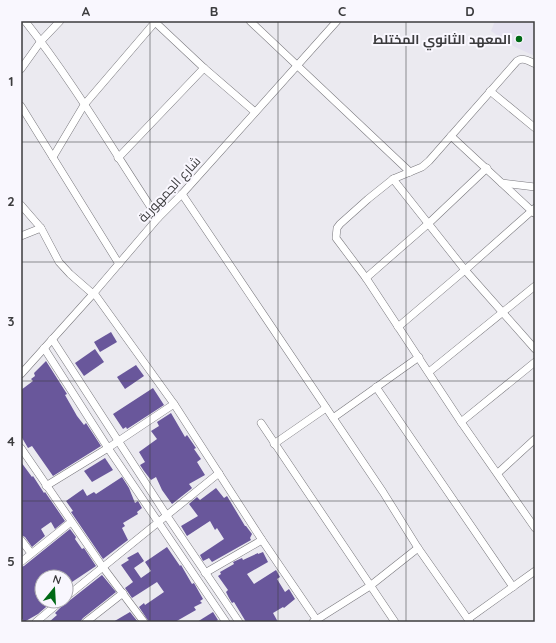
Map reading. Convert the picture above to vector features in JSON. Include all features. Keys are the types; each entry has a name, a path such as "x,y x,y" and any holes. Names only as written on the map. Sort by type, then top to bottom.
{"street":[{"path":"25,21 84,105 158,218"},
{"path":"21,69 41,42 60,21"},
{"path":"52,156 84,105 155,21 204,68 255,112"},
{"path":"250,21 410,172"},
{"name":"شارع الجمهورية","path":"21,374 94,294 158,218 182,194 337,21"},
{"path":"535,64 525,59 518,60 429,161 422,167 392,179 337,228 336,238 366,278 430,372 461,422 533,519 535,528"},
{"path":"118,158 204,68"},
{"path":"490,91 535,128"},
{"path":"21,106 119,264"},
{"path":"398,327 534,211 451,136"},
{"path":"366,278 429,223 487,168"},
{"path":"392,179 429,223 465,270 535,349"},
{"path":"502,183 535,187"},
{"path":"182,194 383,492 418,548 469,621 535,572"},
{"path":"21,204 41,228 59,262 70,274 94,294 174,404 316,621 370,586 418,548"},
{"path":"21,236 41,228"},
{"path":"430,372 535,286"},
{"path":"52,339 166,516 239,622"},
{"path":"44,348 108,448 226,622"},
{"path":"333,418 419,357"},
{"path":"461,422 535,362"},
{"path":"376,387 513,587"},
{"path":"46,486 118,442 174,404"},
{"path":"274,444 326,408"},
{"path":"261,423 395,622"},
{"path":"498,473 535,439"},
{"path":"21,448 102,566 144,622"},
{"path":"74,590 219,473"},
{"path":"21,562 71,522"},
{"path":"21,540 31,553"},
{"path":"205,573 262,540"},
{"path":"86,622 123,594"},
{"path":"36,622 51,609"}],"shaded area":[{"name":"المعهد الثانوي المختلط","path":"495,21 535,21 535,56 515,47 491,31"}],"building":[{"path":"111,332 117,342 100,352 94,342"},
{"path":"95,349 104,362 84,376 75,363"},
{"path":"46,361 67,394 65,395 77,416 84,425 86,423 101,446 53,476 32,446 28,448 21,436 21,390 33,381 31,379 35,376 34,373"},
{"path":"136,365 144,376 125,389 117,377"},
{"path":"153,388 164,405 127,429 126,427 123,429 113,414"},
{"path":"171,413 185,437 187,435 196,448 194,449 201,459 197,462 205,475 189,484 192,488 172,504 162,490 156,477 151,480 140,465 145,462 139,452 157,439 151,431 159,426 157,422"},
{"path":"105,458 113,470 92,482 84,471"},
{"path":"21,462 32,477 33,476 44,493 45,492 65,521 55,529 51,522 41,529 45,536 32,547 25,537 21,535"},
{"path":"122,477 129,488 135,503 138,501 142,508 137,512 138,514 123,523 125,526 122,528 128,540 103,559 71,512 73,511 66,501 83,489 87,496 94,492 96,494"},
{"path":"216,488 224,498 227,496 245,526 252,534 250,538 251,540 212,562 209,558 203,561 200,555 224,539 217,528 215,530 210,521 187,536 181,526 198,516 189,504 197,497 200,500"},
{"path":"70,529 82,549 84,548 96,566 74,581 74,569 34,569 34,609 44,609 24,622 21,617 21,567"},
{"path":"167,547 180,566 181,565 192,584 194,583 203,599 200,601 202,603 194,607 196,610 175,622 149,622 139,607 144,603 145,605 164,592 157,582 132,598 125,588 133,582 121,565 129,560 127,558 138,552 144,561 134,568 141,578 151,571 145,562"},
{"path":"263,552 268,562 247,574 254,584 276,570 280,577 277,579 285,592 289,589 295,599 284,608 283,607 273,613 278,622 246,622 234,602 232,603 226,592 228,590 218,576 221,574 220,572 234,564 233,562 242,558 243,560"},
{"path":"102,575 116,592 80,622 49,622 57,615 55,613 59,609 74,609 74,597"},
{"path":"130,612 138,622 113,622"},
{"path":"213,612 218,620 215,622 197,622"}],"place":[{"name":"المعهد الثانوي المختلط","path":"519,39"}]}
